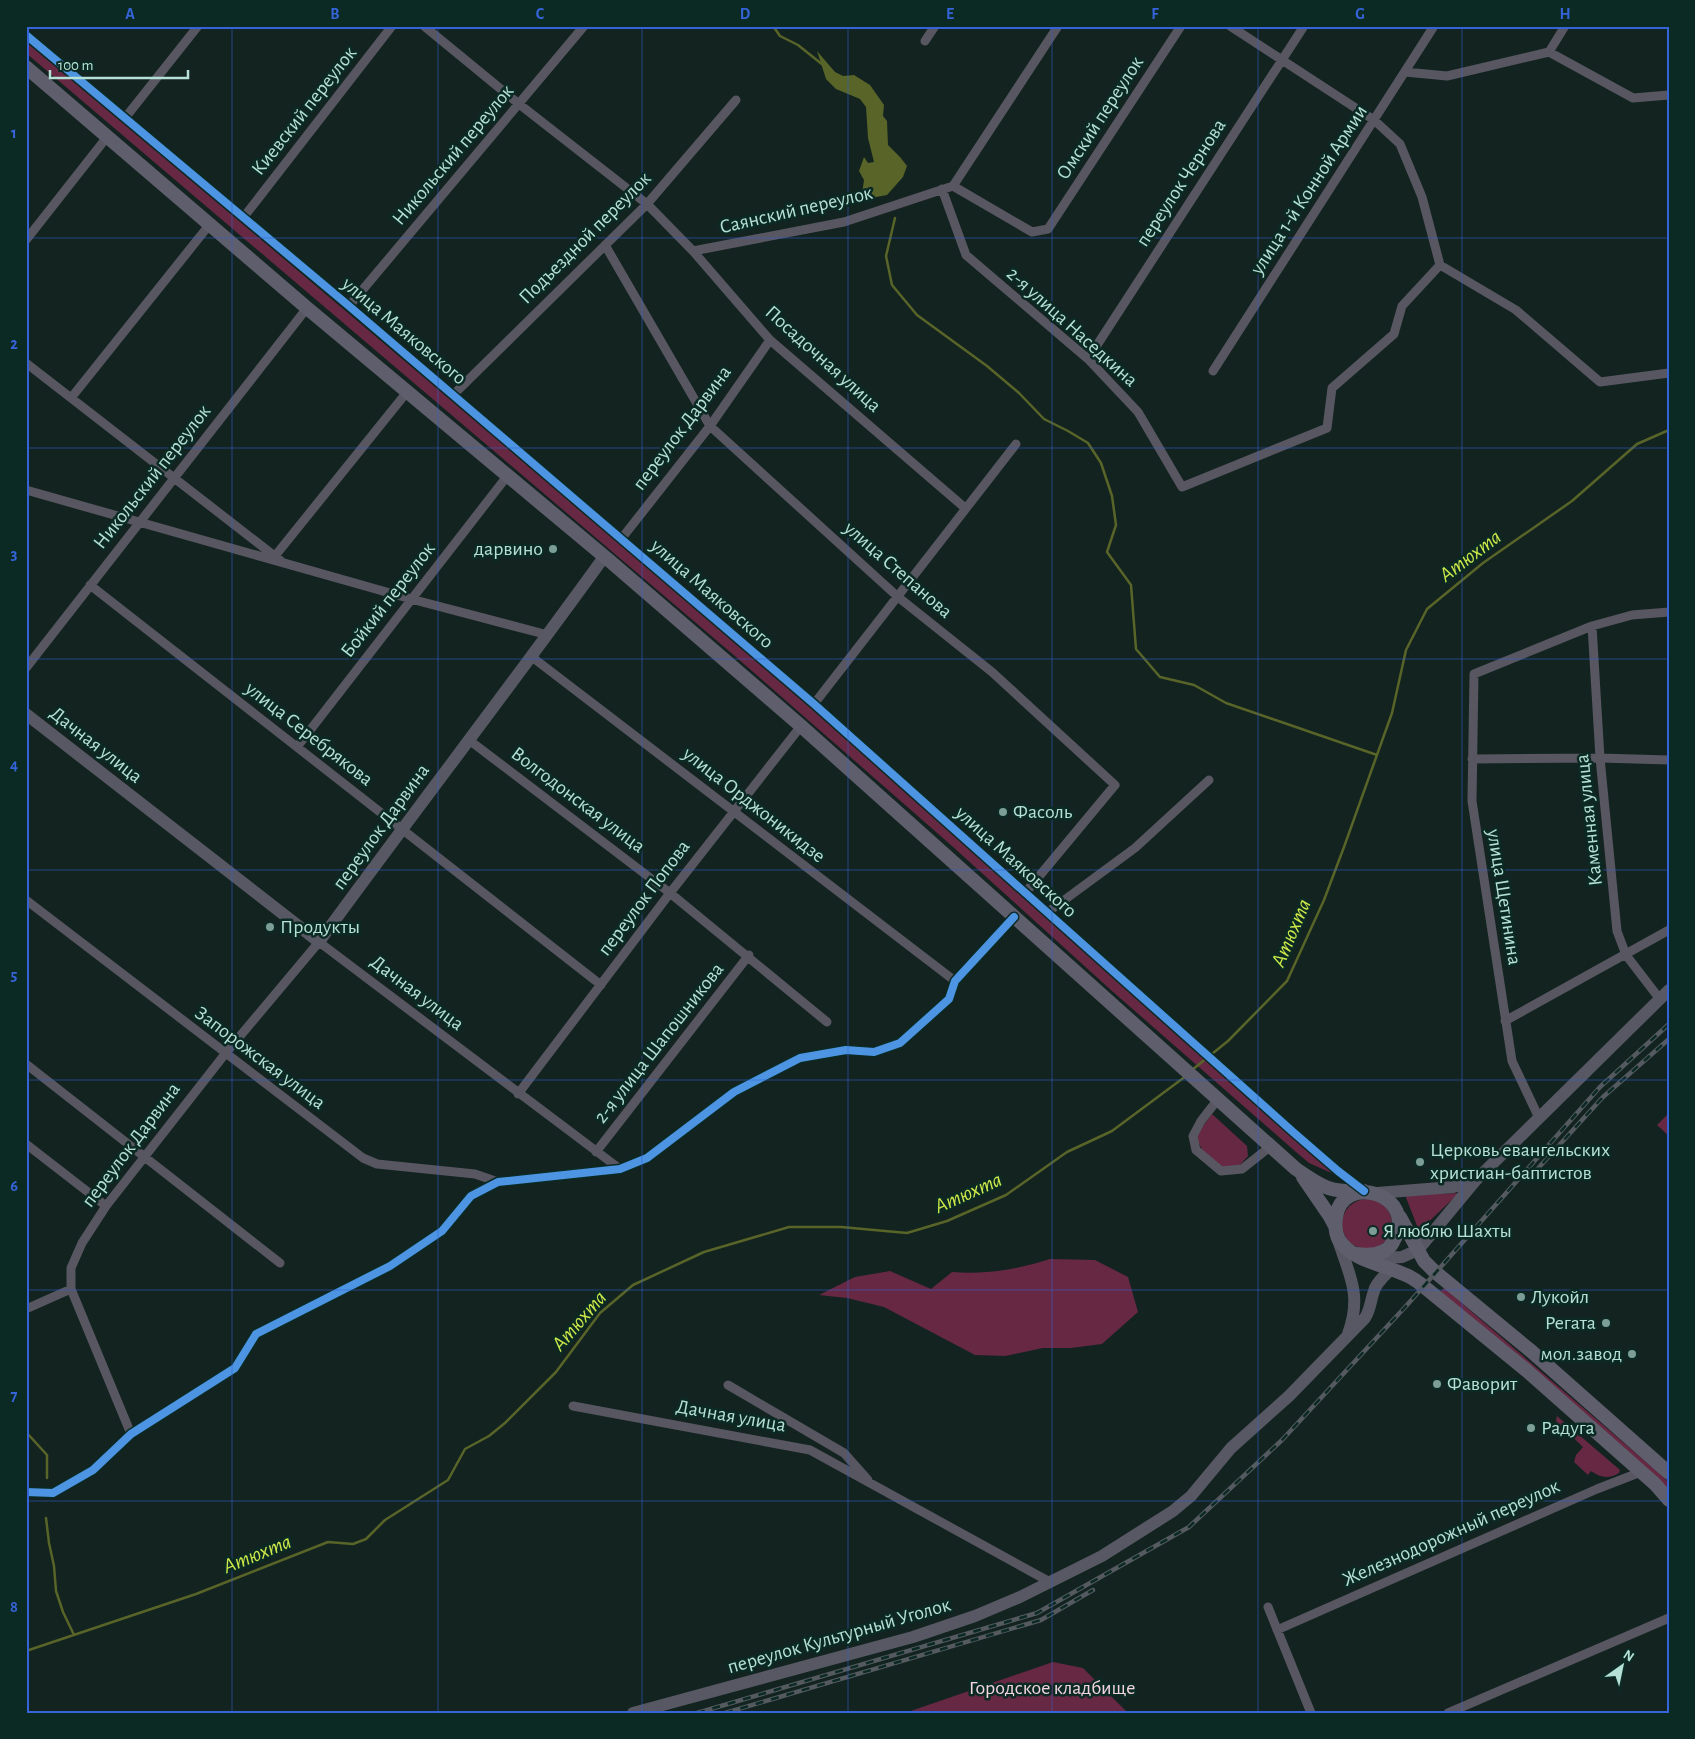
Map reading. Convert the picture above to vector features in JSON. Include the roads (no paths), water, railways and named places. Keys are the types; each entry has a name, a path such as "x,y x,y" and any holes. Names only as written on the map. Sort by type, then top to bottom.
{"main road":[{"name":"улица Маяковского","path":"26,67 307,308 508,475 801,726 1296,1169 1322,1186 1336,1191 1371,1192"},
{"name":"улица Маяковского","path":"1296,1169 1322,1203 1336,1232"},
{"path":"1669,1473 1531,1351 1434,1271 1424,1261 1389,1200 1371,1192 1352,1195 1343,1202 1336,1214 1336,1232 1346,1248 1363,1255 1373,1264 1406,1275 1422,1284 1533,1376 1641,1472 1669,1500"},
{"path":"1363,1255 1381,1253 1392,1245 1398,1234 1400,1222 1396,1210"}],"street":[{"path":"125,118 198,26"},
{"name":"Киевский переулок","path":"243,218 392,26"},
{"path":"424,26 519,104 647,204"},
{"name":"Никольский переулок","path":"350,306 584,26"},
{"path":"925,41 935,26"},
{"path":"953,186 1058,26"},
{"name":"Омский переулок","path":"953,186 1032,232 1048,229 1181,26"},
{"path":"1230,26 1374,120 1400,144 1422,197 1440,265 1516,310 1600,382 1669,373"},
{"name":"переулок Чернова","path":"1088,360 1304,26"},
{"name":"улица 1-й Конной Армии","path":"1212,372 1434,26"},
{"path":"1549,52 1565,26"},
{"name":"улица Маяковского","path":"26,35 350,306 622,538 814,704 1338,1171 1371,1192"},
{"path":"1405,72 1447,76 1549,52 1633,98 1669,95"},
{"name":"Подъездной переулок","path":"453,395 647,204 736,100"},
{"path":"26,240 107,137"},
{"name":"Саянский переулок","path":"693,252 844,222 953,186"},
{"name":"2-я улица Наседкина","path":"942,189 966,255 1088,360 1138,412 1182,487 1327,428 1332,388 1394,334 1402,306 1440,265"},
{"name":"Посадочная улица","path":"647,204 693,252 770,340 965,508"},
{"path":"71,398 210,224"},
{"name":"улица Степанова","path":"605,245 710,426 898,596 992,672 1116,784 1026,892"},
{"name":"Никольский переулок","path":"26,668 307,308"},
{"name":"переулок Дарвина","path":"622,538 710,426 770,340"},
{"path":"26,363 285,564"},
{"path":"275,556 407,392"},
{"path":"814,704 1016,444"},
{"name":"Бойкий переулок","path":"297,746 508,475"},
{"path":"26,490 285,564 548,636"},
{"name":"переулок Дарвина","path":"72,1289 72,1268 82,1243 106,1206 224,1054 320,942 402,828 548,636 604,557"},
{"name":"улица Серебрякова","path":"90,585 601,985"},
{"path":"1592,626 1632,615 1669,612"},
{"name":"улица Щетинина","path":"1539,1118 1512,1061 1472,801 1474,674 1592,626"},
{"name":"Каменная улица","path":"1592,626 1600,758 1617,931 1626,955 1664,994"},
{"name":"улица Орджоникидзе","path":"532,657 734,810 954,981"},
{"name":"Дачная улица","path":"26,714 518,1094 620,1169"},
{"name":"переулок Попова","path":"518,1094 670,893 801,726"},
{"name":"Волгодонская улица","path":"469,740 749,955 827,1022"},
{"path":"1472,760 1600,758 1669,760"},
{"path":"1048,912 1135,848 1209,780"},
{"name":"Запорожская улица","path":"26,900 224,1054 362,1158 377,1164 475,1174 498,1182"},
{"path":"26,1492 52,1493 93,1470 131,1434 235,1368 256,1334 390,1266 442,1232 471,1196 498,1182 620,1169 647,1158 734,1092 800,1058 846,1050 874,1052 900,1043 948,999 954,981 1014,917"},
{"path":"1505,1021 1669,930"},
{"name":"2-я улица Шапошникова","path":"596,1152 749,955"},
{"path":"1363,1255 1387,1258 1402,1257 1418,1250 1476,1180 1664,994"},
{"path":"26,1064 280,1262"},
{"path":"1214,1096 1194,1136 1196,1150 1221,1171 1242,1169 1255,1161 1271,1146"},
{"path":"26,1144 106,1206"},
{"path":"1371,1192 1453,1187 1476,1180"},
{"path":"1336,1232 1354,1289 1355,1306 1347,1336"},
{"path":"1050,1582 1102,1556 1174,1511 1191,1496 1231,1448 1289,1396 1365,1318 1370,1308 1374,1290 1380,1280 1391,1269"},
{"path":"26,1308 72,1289 131,1434"},
{"name":"Дачная улица","path":"728,1385 844,1453 873,1486"},
{"name":"Дачная улица","path":"573,1406 810,1450 1050,1582"},
{"name":"Железнодорожный переулок","path":"1277,1630 1597,1489 1641,1472"},
{"name":"переулок Культурный Уголок","path":"633,1713 914,1637 975,1616 1050,1582"},
{"path":"1268,1607 1311,1713"},
{"path":"1448,1713 1669,1618"}],"waterway":[{"path":"773,26 780,36 798,45 823,65"},
{"path":"895,218 886,256 892,285 917,315 987,366 1019,393 1044,419 1088,443 1101,463 1112,496 1116,525 1107,552 1131,585 1136,649 1160,677 1194,685 1226,703 1377,755"},
{"name":"Атюхта","path":"1192,1070 1228,1041 1287,981 1324,900 1344,847 1392,713 1406,650 1427,609 1483,563 1572,501 1637,444 1669,430"},
{"name":"Атюхта","path":"26,1651 196,1594 328,1542 353,1544 366,1539 385,1520 448,1480 465,1449 489,1436 505,1423 556,1372 600,1313 633,1285 704,1252 789,1227 841,1227 907,1233 947,1221 1006,1195 1067,1152 1112,1131 1186,1076"},
{"path":"26,1432 47,1455 47,1478"},
{"path":"46,1518 56,1591 74,1635"}],"railway":[{"path":"697,1713 1037,1613 1189,1527 1282,1440 1407,1305 1600,1087 1669,1024"},
{"path":"1532,1175 1603,1097 1669,1039"},
{"path":"725,1713 1041,1620 1093,1590"}],"place":[{"name":"дарвино","path":"553,549"},
{"name":"Фасоль","path":"1003,812"},
{"name":"Продукты","path":"270,927"},
{"name":"Церковь евангельских христиан-баптистов","path":"1420,1162"},
{"name":"Я люблю Шахты","path":"1373,1231"},
{"name":"Лукойл","path":"1521,1297"},
{"name":"Регата","path":"1606,1323"},
{"name":"мол.завод","path":"1632,1354"},
{"name":"Фаворит","path":"1437,1384"},
{"name":"Радуга","path":"1531,1428"}],"park label":[{"name":"Городское кладбище","path":"1052,1688"}]}
